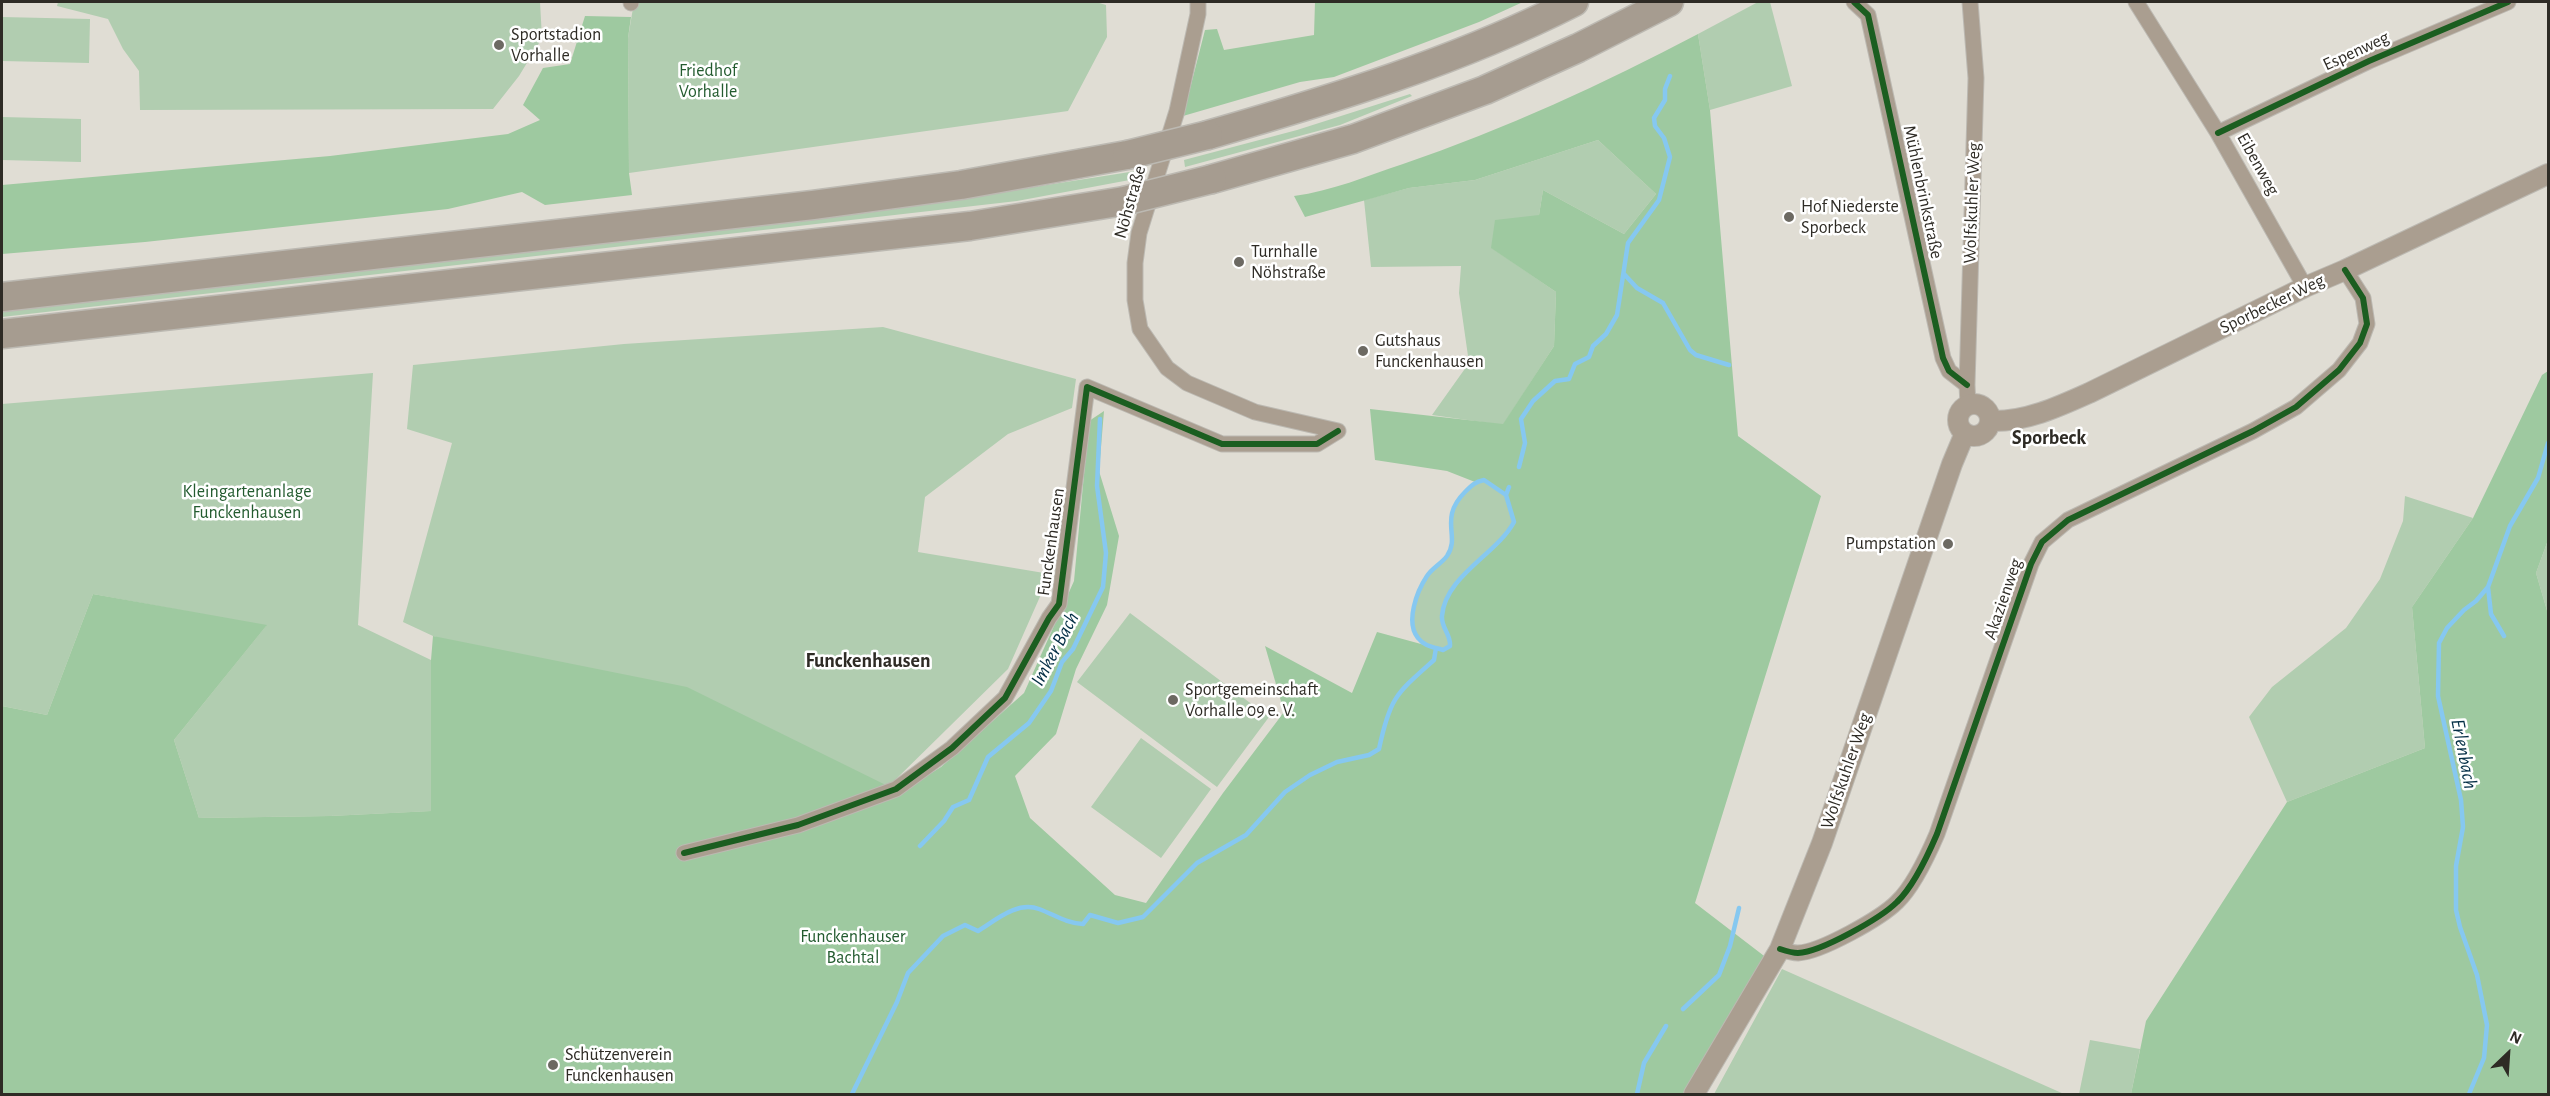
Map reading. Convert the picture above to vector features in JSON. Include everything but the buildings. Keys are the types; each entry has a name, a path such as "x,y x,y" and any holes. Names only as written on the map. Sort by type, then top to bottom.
{"highway":[{"path":"2,297 813,205 961,185 1127,154 1208,135 1334,99 1486,42 1574,2"},
{"path":"2,334 970,226 1124,201 1353,139 1485,90 1578,48 1669,2"}],"street":[{"name":"Nöhstraße","path":"1198,2 1198,14 1177,111 1139,233 1135,263 1135,300 1140,329 1167,368 1187,383 1255,412 1338,431"},
{"name":"Mühlenbrinkstraße","path":"1854,2 1868,15 1943,358 1948,371 1968,395"},
{"name":"Wolfskuhler Weg","path":"1694,1095 1780,949 1822,843 1952,464 1965,434 1958,424 1958,418 1968,395 1976,78 1970,2"},
{"name":"Eibenweg","path":"2136,2 2218,133 2305,287"},
{"name":"Espenweg","path":"2218,133 2369,61 2508,2"},
{"name":"Sporbecker Weg","path":"1991,421 2007,421 2054,408 2305,287 2548,174"},
{"name":"Akazienweg","path":"1780,949 1797,953 1817,948 1853,931 1898,902 1923,865 1937,834 2031,564 2042,542 2068,520 2253,431 2296,407 2339,370 2360,344 2367,324 2363,298 2345,270"},
{"name":"Funckenhausen","path":"684,853 798,825 896,789 952,748 1005,698 1059,604 1087,387 1222,444 1317,444 1338,431"},
{"path":"1965,434 1971,436 1985,433 1991,421 1986,409 1975,404 1968,395"}],"green space":[{"path":"58,2 540,2 542,38 519,76 493,109 140,110 139,71 123,49 108,19 57,6"},
{"name":"Friedhof Vorhalle","path":"634,2 1096,2 1106,5 1107,37 1068,111 629,173 628,38"},
{"path":"1315,2 1523,2 1479,22 1334,77 1300,82 1183,116 1205,30 1217,29 1224,50 1314,35"},
{"path":"1758,2 1770,2 1792,86 1710,110 1698,34"},
{"path":"585,16 631,17 628,38 629,173 632,195 545,205 522,192 448,209 145,242 2,254 2,185 330,156 508,134 540,120 523,105 543,68 570,64"},
{"path":"2,17 90,19 89,63 2,61"},
{"name":"Funckenhauser Bachtal","path":"1698,34 1710,110 1738,436 1821,496 1695,903 1772,962 1694,1094 2,1094 2,706 47,715 93,594 267,625 174,740 199,818 330,816 431,811 433,636 687,687 900,792 941,767 1024,693 1074,581 1089,421 1104,411 1099,471 1119,536 1107,605 1076,669 1056,734 1015,776 1030,818 1115,895 1146,903 1223,793 1284,712 1265,646 1352,693 1377,632 1443,650 1450,646 1442,616 1445,602 1452,589 1496,545 1514,522 1506,495 1485,480 1475,482 1447,471 1375,460 1370,409 1503,424 1554,346 1556,292 1491,248 1495,220 1539,215 1543,190 1624,234 1656,194 1598,140 1475,180 1409,188 1305,217 1294,196 1349,183 1479,136 1590,88"},
{"path":"1410,94 1412,96 1340,125 1185,167 1184,160 1297,130"},
{"path":"2,117 81,119 81,162 2,160"},
{"path":"1598,140 1656,194 1624,234 1543,190 1539,215 1492,248 1556,292 1554,346 1503,425 1432,415 1469,363 1459,293 1461,266 1371,267 1364,200 1409,188 1475,180"},
{"path":"1136,171 1135,179 1017,201 2,317 2,311 874,212"},
{"path":"883,327 1076,379 1072,408 1008,434 925,497 918,552 1050,574 1008,669 888,787 433,636 403,622 452,443 407,429 413,365 624,344"},
{"path":"2548,371 2548,540 2536,573 2548,614 2548,1094 2131,1094 2146,1021 2287,802 2425,748 2412,607 2473,518 2542,375"},
{"name":"Kleingartenanlage Funckenhausen","path":"373,373 358,625 431,660 432,811 330,816 199,818 174,740 266,626 93,594 47,715 2,706 2,404"},
{"path":"1484,480 1506,495 1514,522 1452,591 1445,606 1444,622 1451,637 1450,646 1443,650 1426,645 1420,641 1414,631 1412,615 1414,607 1427,576 1445,559 1451,548 1451,519 1457,502 1472,486"},
{"path":"2405,496 2473,518 2412,607 2425,748 2287,802 2249,717 2272,687 2346,628 2380,579 2403,521"},
{"path":"2548,540 2548,614 2536,573"},
{"name":"Sportgemeinschaft Vorhalle 09 e. V.","path":"1130,613 1269,717 1217,787 1077,682"},
{"path":"1141,738 1211,789 1161,858 1091,807"},
{"path":"1782,969 2064,1094 1714,1094"},
{"path":"2090,1040 2140,1049 2131,1094 2079,1094"}],"waterway":[{"path":"1519,467 1525,443 1521,419 1533,401 1555,381 1569,379 1575,364 1589,357 1593,346 1606,334 1617,315 1628,243 1659,200 1670,157 1664,138 1655,126 1654,118 1665,100 1665,89 1670,76"},
{"path":"1624,274 1637,288 1663,303 1690,350 1696,355 1729,365"},
{"name":"Imker Bach","path":"920,846 944,821 953,807 969,800 988,757 1029,723 1051,691 1062,662 1073,649 1103,587 1106,553 1097,486 1100,419"},
{"name":"Erlenbach","path":"2469,1094 2484,1058 2487,1025 2477,975 2456,910 2456,866 2463,827 2461,800 2438,696 2439,643 2447,628 2488,587 2510,526 2538,478 2548,443"},
{"path":"1506,495 1514,522 1496,545 1462,577 1445,602 1442,620 1450,646 1443,650 1426,645 1420,641 1414,631 1412,615 1427,576 1445,559 1451,549 1451,519 1457,502 1470,487 1484,480 1506,495 1509,487"},
{"path":"2488,587 2491,614 2504,636"},
{"path":"852,1094 897,1002 908,973 943,936 965,925 978,931 1007,913 1031,907 1083,924 1090,915 1118,923 1143,917 1197,863 1246,835 1285,792 1310,775 1337,762 1369,755 1379,749 1387,718 1396,698 1434,660 1436,648"},
{"path":"1683,1009 1719,975 1730,946 1739,908"},
{"path":"1637,1094 1644,1063 1666,1026"}],"cycle path":[{"path":"1854,2 1868,15 1943,358 1949,371 1967,385"},
{"path":"2218,133 2369,61 2508,2"},
{"path":"1780,949 1798,953 1835,941 1878,917 1897,902 1909,888 1937,834 2031,564 2042,542 2068,520 2253,431 2296,407 2339,370 2360,343 2367,324 2363,298 2345,270"},
{"path":"684,853 798,825 896,789 952,748 1005,698 1059,604 1087,387 1222,444 1317,444 1338,431"}],"place":[{"name":"Sportstadion Vorhalle","path":"499,45"},
{"name":"Hof Niederste Sporbeck","path":"1789,217"},
{"name":"Turnhalle Nöhstraße","path":"1239,262"},
{"name":"Gutshaus Funckenhausen","path":"1363,351"},
{"name":"Pumpstation","path":"1948,544"},
{"name":"Sportgemeinschaft Vorhalle 09 e. V.","path":"1173,700"},
{"name":"Schützenverein Funckenhausen","path":"553,1065"}],"district":[{"name":"Sporbeck","path":"2049,438"},
{"name":"Funckenhausen","path":"868,661"}]}
